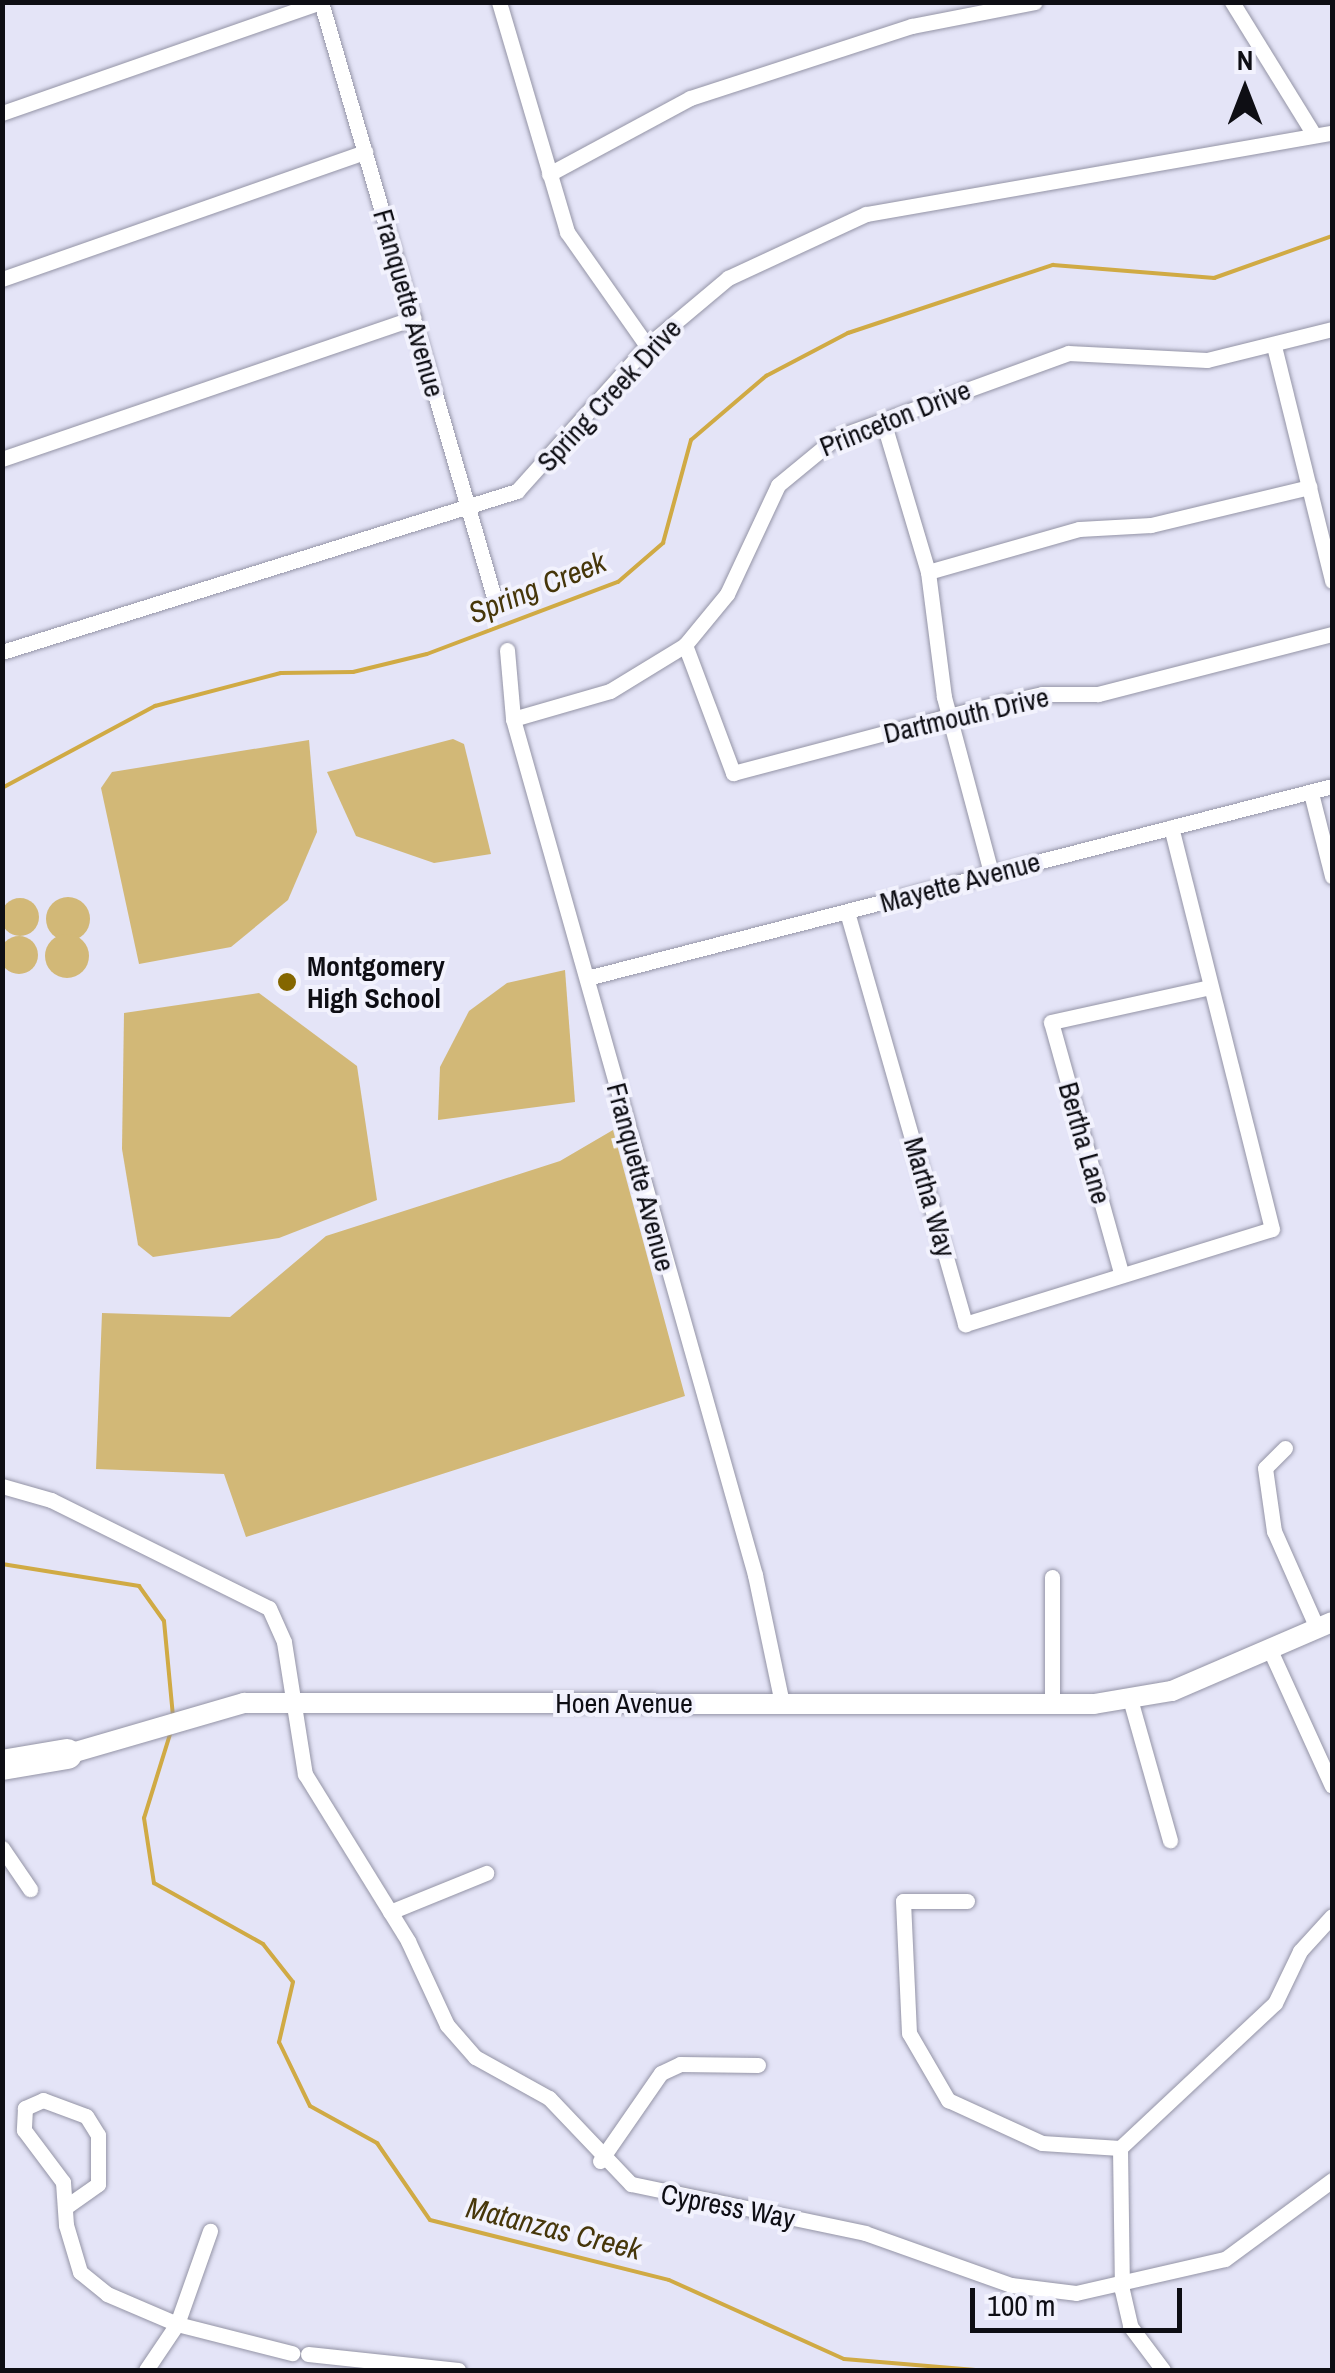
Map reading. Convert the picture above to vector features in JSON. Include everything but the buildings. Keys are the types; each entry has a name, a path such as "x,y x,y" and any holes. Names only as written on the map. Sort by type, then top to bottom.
{"highway":[{"path":"2,1765 67,1754"}],"street":[{"path":"2,113 320,2"},
{"name":"Franquette Avenue","path":"320,2 496,604"},
{"path":"499,2 567,232 647,346"},
{"path":"550,174 690,98 912,26 1035,2"},
{"path":"1232,2 1314,136"},
{"name":"Spring Creek Drive","path":"2,652 469,507 525,484 647,346 728,278 866,214 1332,133"},
{"path":"2,279 365,152"},
{"path":"2,458 413,318"},
{"name":"Princeton Drive","path":"513,719 610,692 684,645 727,594 786,474 818,447 1068,353 1191,361 1275,350 1332,330"},
{"path":"1275,350 1332,581"},
{"path":"883,421 928,572 949,716 991,872"},
{"path":"928,572 1079,529 1151,525 1308,487"},
{"name":"Dartmouth Drive","path":"684,645 733,773 1042,694 1098,694 1332,634"},
{"name":"Franquette Avenue","path":"506,650 513,719 755,1575 782,1703"},
{"name":"Mayette Avenue","path":"586,978 1332,786"},
{"path":"1311,793 1332,876"},
{"path":"1120,1269 1272,1229 1171,828"},
{"name":"Martha Way","path":"847,912 965,1324 1120,1269"},
{"name":"Bertha Lane","path":"1120,1269 1051,1022 1210,986"},
{"path":"1285,1448 1265,1468 1269,1502 1325,1625"},
{"path":"2,1486 256,1598 282,1632 293,1703"},
{"path":"1052,1578 1052,1705"},
{"name":"Hoen Avenue","path":"2,1777 206,1708 293,1703 1052,1705 1130,1699 1270,1650 1325,1625"},
{"path":"1270,1650 1332,1786"},
{"path":"1130,1699 1170,1840"},
{"name":"Cypress Way","path":"293,1703 311,1787 390,1912 454,2036 549,2098 600,2160 645,2190 876,2236 1011,2285 1122,2290 1243,2250 1332,2180"},
{"path":"2,1848 30,1889"},
{"path":"390,1912 486,1874"},
{"path":"967,1901 903,1901 909,2033 948,2100 1042,2143 1120,2148 1276,2003 1300,1951 1332,1916"},
{"path":"600,2160 661,2073 680,2064 758,2064"},
{"path":"67,2206 98,2184 98,2136 86,2116 43,2100 25,2108 22,2124 63,2182 67,2206 80,2272 176,2324 300,2354 412,2359 458,2370"},
{"path":"1120,2148 1122,2290 1130,2326 1163,2370"},
{"path":"146,2370 176,2324 210,2231"}],"shaded area":[{"path":"453,739 464,744 491,854 434,863 356,836 327,772"},
{"path":"309,740 317,832 288,900 231,947 139,964 101,788 112,772"},
{"path":"68,897 84,903 90,919 84,935 68,941 52,935 46,919 52,903"},
{"path":"20,898 34,903 39,917 34,931 20,936 6,931 1,917 6,903"},
{"path":"67,934 83,940 89,956 83,972 67,978 51,972 45,956 51,940"},
{"path":"19,936 32,942 38,955 32,968 19,974 6,968 0,955 6,942"},
{"path":"565,970 575,1102 438,1120 440,1067 469,1011 507,983"},
{"path":"259,993 357,1066 377,1200 279,1238 153,1257 138,1245 122,1149 124,1013"},
{"path":"613,1130 685,1396 246,1537 224,1474 96,1469 102,1313 230,1317 326,1236 560,1161"}],"waterway":[{"name":"Spring Creek","path":"2,788 155,706 281,673 353,672 427,654 618,582 663,543 691,440 766,376 848,333 1053,265 1214,278 1332,236"},
{"name":"Matanzas Creek","path":"2,1564 139,1586 164,1621 173,1717"},
{"name":"Matanzas Creek","path":"171,1731 144,1818 154,1883 263,1944 293,1982 279,2042 310,2106 377,2143 430,2220 669,2280 844,2359 976,2370"}],"place":[{"name":"Montgomery High School","path":"287,982"}]}
